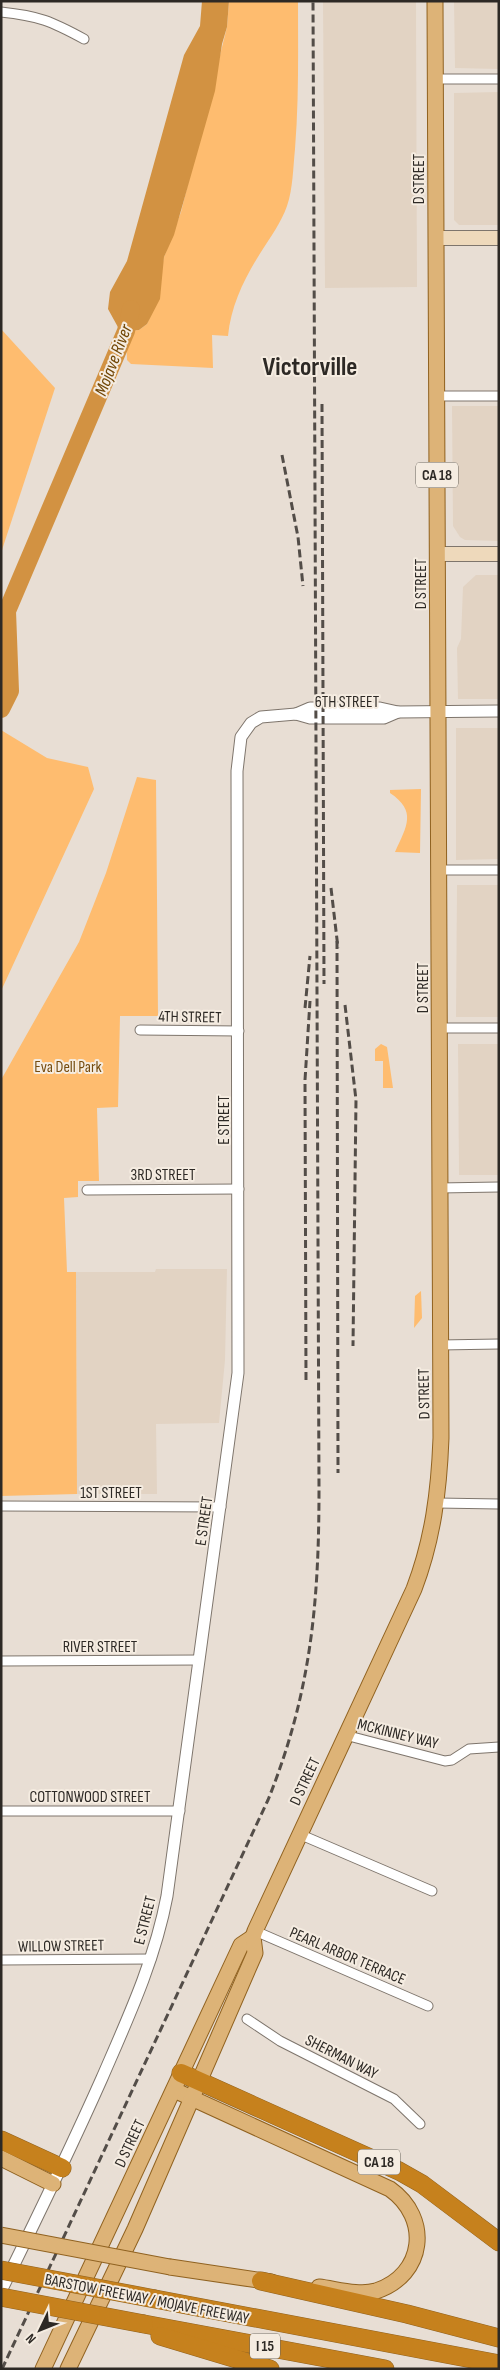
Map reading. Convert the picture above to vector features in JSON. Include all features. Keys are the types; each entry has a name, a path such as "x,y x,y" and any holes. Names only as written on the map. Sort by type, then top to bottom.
{"highway":[{"path":"181,2074 199,2082"},
{"name":"CA 18","path":"199,2082 399,2171 422,2184 499,2242"},
{"path":"1,2140 62,2168"},
{"name":"BARSTOW FREEWAY / MOJAVE FREEWAY","path":"1,2270 499,2364"},
{"path":"261,2281 360,2305 407,2314 499,2338"},
{"name":"BARSTOW FREEWAY / MOJAVE FREEWAY","path":"1,2297 385,2369"},
{"path":"144,2324 163,2338 270,2369"}],"main road":[{"name":"D STREET","path":"44,2369 241,1945 254,1934 414,1589 429,1544 437,1503 441,1438 435,1"},
{"path":"436,238 499,238"},
{"path":"437,554 499,554"},
{"name":"D STREET","path":"68,2369 135,2229 255,1953 254,1934"},
{"path":"1,2234 261,2281 364,2292 376,2291 400,2277 411,2262 416,2251 418,2236 416,2222 400,2196 390,2189 174,2090"},
{"path":"1,2158 53,2184"}],"street":[{"path":"1,12 33,15 52,21 84,39"},
{"path":"435,79 499,79"},
{"path":"437,396 499,396"},
{"name":"6TH STREET","path":"251,723 266,716 296,714 310,708 380,708 398,712 499,712"},
{"name":"E STREET","path":"1,2291 62,2168 135,2003 151,1959 163,1916 180,1811 238,1373 240,1189 238,754 241,737 251,723"},
{"path":"439,870 499,870"},
{"path":"439,1028 499,1028"},
{"name":"4TH STREET","path":"140,1030 239,1031"},
{"path":"439,1188 499,1188"},
{"name":"3RD STREET","path":"87,1190 240,1189"},
{"path":"440,1345 499,1344"},
{"path":"437,1503 499,1504"},
{"name":"1ST STREET","path":"1,1506 221,1507"},
{"name":"RIVER STREET","path":"1,1661 199,1660"},
{"name":"MCKINNEY WAY","path":"345,1735 445,1760 452,1760 469,1748 499,1747"},
{"name":"COTTONWOOD STREET","path":"1,1811 180,1811"},
{"path":"299,1834 432,1891"},
{"name":"PEARL ARBOR TERRACE","path":"254,1934 428,2006"},
{"name":"WILLOW STREET","path":"1,1960 151,1959"},
{"name":"SHERMAN WAY","path":"247,2019 280,2041 394,2099 420,2124"}],"shaded area":[{"path":"202,1 229,1 227,27 222,44 215,91 174,235 164,257 160,299 147,324 139,330 126,331 119,329 108,309 110,292 127,261 184,55 200,26"},
{"path":"323,1 416,1 417,287 325,288"},
{"path":"454,1 499,1 499,69 455,68"},
{"path":"499,92 499,225 459,225 454,220 454,93"},
{"path":"452,406 499,406 499,541 465,540 460,537 453,526"},
{"path":"476,575 499,575 499,699 458,699 457,648 461,639 463,587"},
{"path":"456,728 499,728 499,859 456,860"},
{"path":"457,885 499,885 499,1017 456,1017"},
{"path":"458,1044 499,1044 499,1175 459,1175"},
{"path":"156,1269 227,1269 225,1360 219,1423 156,1424 157,1494 77,1494 76,1272 155,1272"}],"green space":[{"path":"229,1 298,1 297,112 289,199 276,229 244,281 232,313 228,336 212,335 213,368 131,364 127,360 126,331 139,330 147,324 152,312 164,257 181,212 227,27"},
{"path":"1,329 55,388 1,553"},
{"path":"1,730 47,758 88,767 94,789 1,991"},
{"name":"Eva Dell Park","path":"137,777 156,780 158,1016 120,1016 118,1107 97,1108 99,1181 78,1181 78,1197 64,1198 67,1272 76,1272 77,1494 1,1496 1,1080 79,942 106,873"},
{"path":"421,789 420,853 395,852 406,827 407,813 404,806 390,793 390,790"},
{"path":"381,1044 387,1047 393,1088 383,1088 383,1061 375,1061 375,1049"},
{"path":"421,1291 422,1318 414,1328 415,1296"}],"waterway":[{"name":"Mojave River","path":"1,709 10,691 7,611 126,331 131,309"}],"railway":[{"path":"2,2369 268,1800 283,1761 294,1722 310,1647 319,1531 313,1"},
{"path":"322,404 324,984"},
{"path":"282,455 298,537 303,586"},
{"path":"331,888 338,948"},
{"path":"337,941 338,1473"},
{"path":"305,1008 310,956"},
{"path":"306,1380 305,1080 310,1001"},
{"path":"345,1005 356,1100 353,1346"}],"district":[{"name":"Victorville","path":"310,366"}]}
